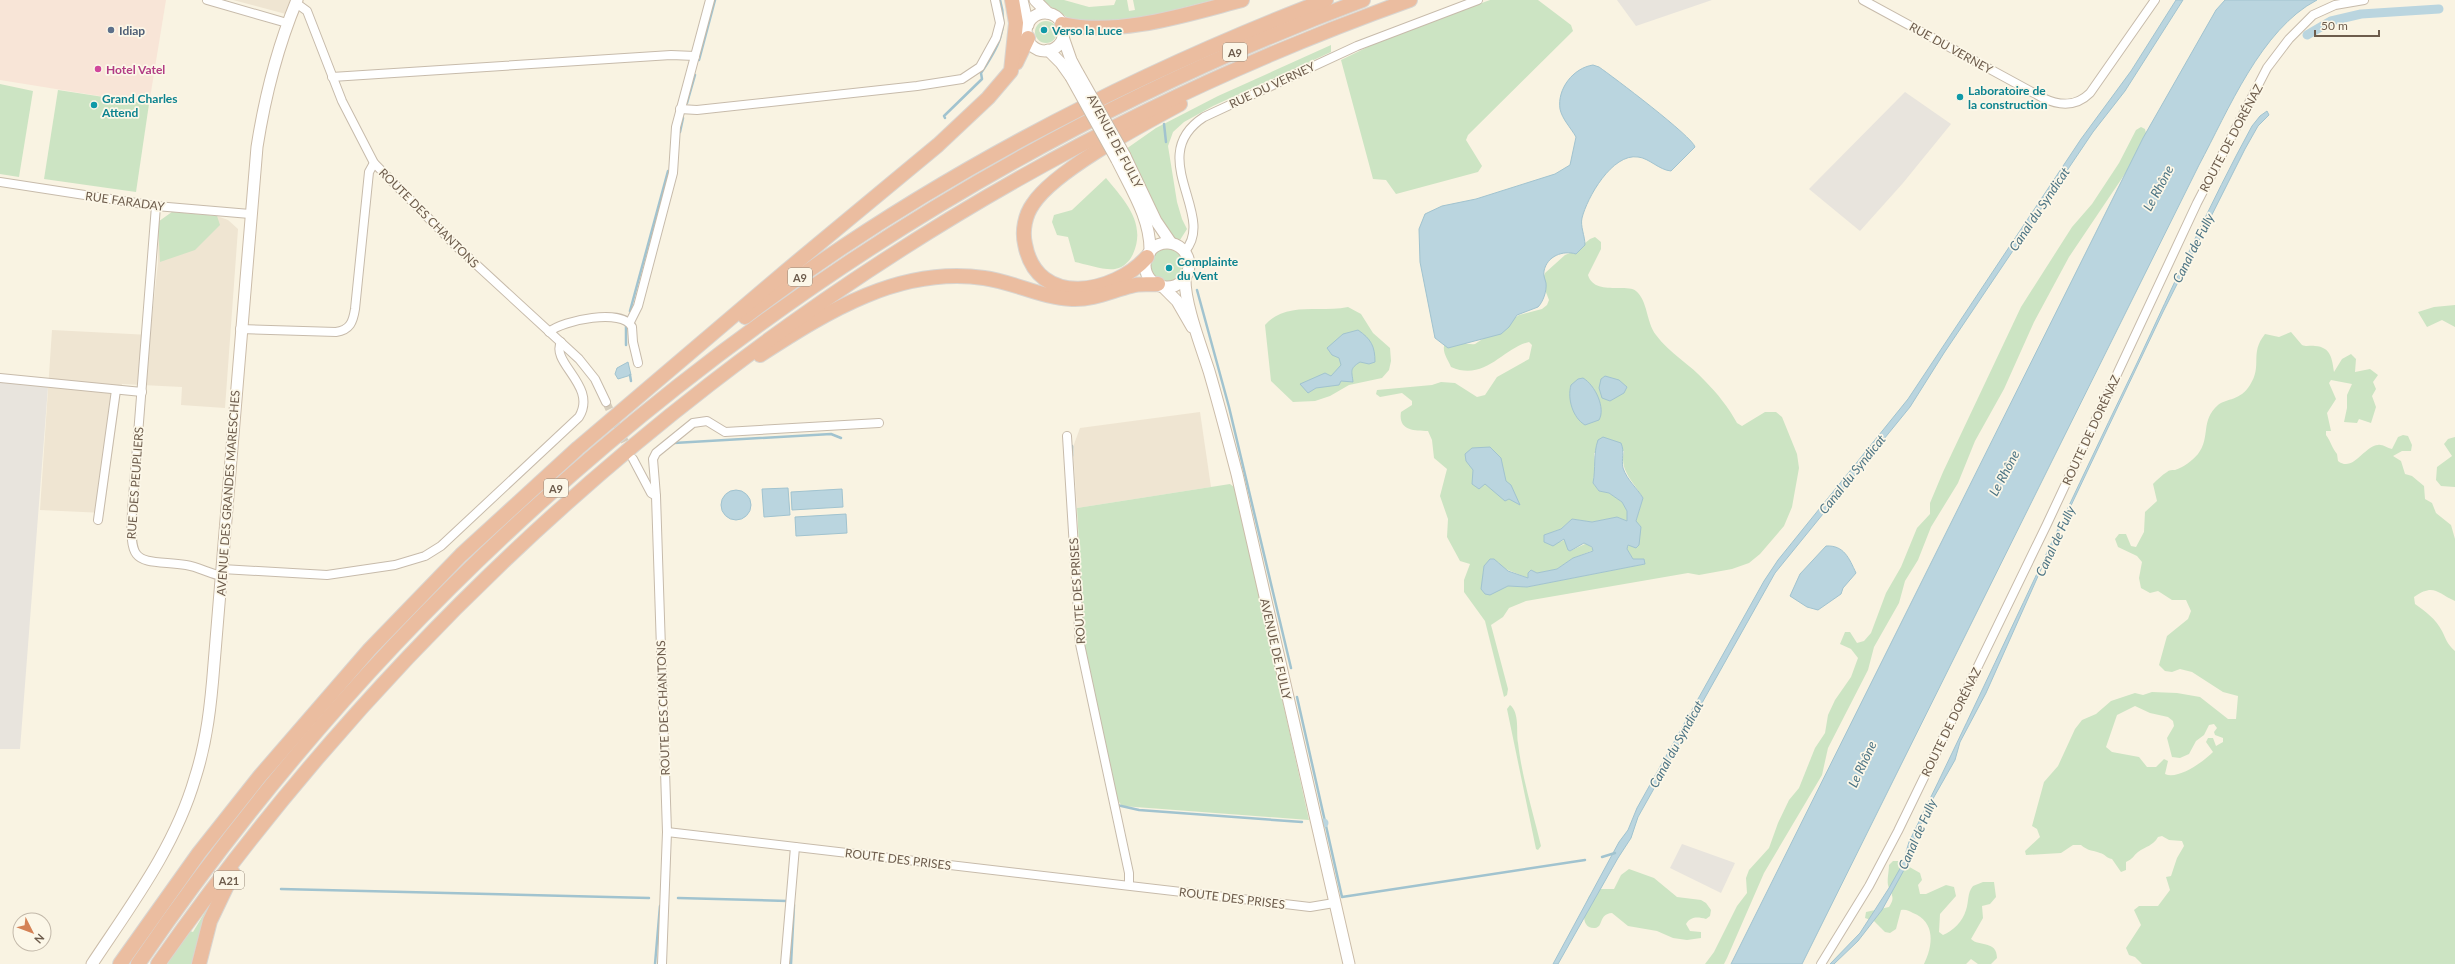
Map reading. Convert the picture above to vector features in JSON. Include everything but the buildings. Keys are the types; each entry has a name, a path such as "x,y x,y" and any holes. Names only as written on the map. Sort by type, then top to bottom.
{"highway":[{"path":"1011,71 1016,23 1012,0"},
{"path":"1063,31 1147,22 1242,0"},
{"name":"A9","path":"120,964 227,817 336,686 456,560 578,448 761,305 931,192 1039,131 1178,61 1255,27 1326,0"},
{"name":"A9","path":"138,964 208,867 265,793 372,669 446,592 520,520 601,448 674,388 818,283 898,230 993,173 1110,111 1181,76 1272,36 1363,0"},
{"path":"158,964 214,887 278,806 360,710 450,614 546,521 656,427 797,318 876,264 957,214 1124,122 1305,39 1410,0"},
{"path":"578,448 786,270 950,135 988,98 1011,71 1028,31"},
{"path":"1148,254 1131,272 1107,284 1080,289 1059,286 1043,276 1028,256 1024,237 1027,217 1034,203 1047,188 1094,155 1174,107 1305,39"},
{"path":"656,427 740,368 815,321 861,296 900,282 938,276 974,276 1008,282 1054,296 1074,299 1091,298 1131,286 1160,285"},
{"name":"A21","path":"199,964 210,921 227,884 278,806"}],"main road":[{"path":"1022,0 1028,31 1034,47 1048,50 1056,47 1063,31 1058,17 1048,13 1035,0"},
{"name":"AVENUE DES GRANDES MARESCHES","path":"92,964 160,860 192,790 203,750 210,706 222,572 250,214 263,107 275,59 287,23 297,1"},
{"path":"1028,31 1036,16 1048,13"},
{"name":"AVENUE DE FULLY","path":"1063,31 1075,75 1156,222 1171,243"},
{"name":"AVENUE DE FULLY","path":"1048,50 1075,75"},
{"name":"AVENUE DE FULLY","path":"1121,158 1146,221 1150,237 1148,254"},
{"path":"1171,243 1185,251 1189,266 1185,277 1175,285 1160,285 1147,273 1148,254 1159,244 1171,243"},
{"name":"AVENUE DE FULLY","path":"1185,277 1187,293 1198,336 1219,407 1236,474 1349,964"},
{"name":"AVENUE DE FULLY","path":"1160,285 1177,301 1198,336"}],"street":[{"path":"207,0 287,23"},
{"path":"638,363 630,322 638,306 673,173 675,133 680,109 710,0"},
{"path":"680,109 704,109 923,85 962,79 980,67 996,38 1000,23 995,0"},
{"name":"RUE DU VERNEY","path":"1185,251 1190,243 1192,226 1179,161 1183,136 1190,126 1204,117 1357,46 1478,0"},
{"name":"RUE DU VERNEY","path":"1863,0 2043,98 2066,104 2078,102 2090,93 2155,0"},
{"name":"ROUTE DE DORÉNAZ","path":"1821,964 1869,886 1902,825 2047,524 2197,203 2267,68 2285,44 2314,15 2335,5 2364,0"},
{"name":"ROUTE DES CHANTONS","path":"297,1 307,11 332,77 358,136 374,163 455,245 561,342 587,368 599,386 606,402"},
{"path":"332,77 671,55 695,56"},
{"path":"240,329 336,332 345,330 351,325 355,309 369,172 374,163"},
{"name":"RUE FARADAY","path":"0,182 156,206 250,214"},
{"name":"RUE DES PEUPLIERS","path":"156,206 130,539 137,556 146,562 196,567 222,572 328,575 404,564 436,550 579,417 583,409 583,395 560,353 561,342"},
{"path":"549,332 561,324 602,318 622,317 630,322"},
{"path":"0,378 142,392"},
{"path":"98,520 116,390"},
{"name":"ROUTE DES CHANTONS","path":"662,964 667,832 654,460 656,453 693,423 707,421 725,432 879,423"},
{"name":"ROUTE DES PRISES","path":"1067,436 1080,644 1129,874 1129,886"},
{"path":"633,459 651,493 656,496"},
{"name":"ROUTE DES PRISES","path":"667,832 1310,907 1334,903"},
{"path":"785,964 795,847"}],"shaded area":[{"path":"0,0 166,0 149,104 0,80"},
{"path":"233,0 304,0 297,17"},
{"path":"1617,0 1712,0 1636,26"},
{"path":"1905,92 1951,124 1903,183 1860,231 1809,189"},
{"path":"172,212 217,216 228,220 238,229 225,408 181,405 182,387 122,384 104,513 40,510 52,330 150,335 158,263 158,222"},
{"path":"0,382 48,387 20,749 0,749"},
{"path":"1200,412 1211,487 1077,508 1073,447 1080,428"},
{"path":"1682,844 1735,863 1721,893 1670,868"}],"green space":[{"path":"1042,0 1064,0 1089,7 1114,5 1116,0 1127,0 1129,11 1135,10 1133,0 1213,0 1143,17 1104,22 1087,22 1073,20"},
{"path":"1490,0 1538,0 1571,25 1573,31 1468,135 1466,140 1482,166 1478,172 1396,194 1386,180 1373,179 1341,60 1384,39"},
{"path":"1046,21 1054,24 1057,32 1054,40 1046,43 1038,40 1035,32 1038,24"},
{"path":"1331,45 1331,52 1213,106 1184,122 1173,132 1168,146 1177,202 1182,219 1187,229 1180,240 1170,238 1126,149 1156,128 1218,96"},
{"path":"0,84 33,91 19,177 0,174"},
{"path":"58,90 149,104 136,192 44,179"},
{"path":"2141,127 2145,129 2147,138 2145,144 2069,257 2034,322 2004,389 1975,441 1958,483 1931,527 1918,560 1905,581 1899,603 1874,647 1868,670 1828,748 1822,775 1764,873 1724,964 1705,964 1714,952 1737,906 1747,893 1746,878 1749,870 1769,848 1778,823 1789,800 1799,788 1815,748 1825,733 1828,715 1835,700 1851,677 1858,658 1851,649 1840,644 1845,632 1850,632 1857,643 1864,641 1871,633 1886,593 1901,567 1917,528 1930,514 1930,503 1943,472 2021,307 2072,227 2092,204 2119,163 2136,130"},
{"path":"1106,178 1132,213 1137,232 1137,243 1130,259 1121,267 1111,269 1075,262 1068,237 1057,235 1052,222 1054,215 1072,210"},
{"path":"172,212 217,216 220,225 195,250 160,262 158,222"},
{"path":"1595,237 1601,242 1601,249 1588,275 1591,281 1603,287 1626,288 1636,291 1643,300 1650,324 1656,335 1667,348 1699,375 1727,406 1737,423 1742,426 1765,412 1776,412 1782,417 1797,454 1799,468 1792,507 1784,526 1760,554 1749,563 1732,569 1699,575 1688,573 1526,601 1509,608 1503,617 1491,625 1508,689 1507,695 1504,697 1485,621 1464,592 1464,580 1470,564 1460,561 1447,537 1448,519 1440,496 1447,469 1434,458 1432,440 1428,431 1412,430 1404,426 1402,423 1401,412 1412,405 1412,401 1402,393 1380,397 1376,394 1377,390 1432,385 1441,382 1455,383 1477,397 1485,395 1497,377 1529,359 1532,345 1529,342 1520,345 1484,367 1474,370 1463,370 1451,367 1444,351 1444,345 1446,342 1475,344 1519,315 1542,309 1547,305 1549,300 1542,282 1545,273 1565,255 1575,251 1590,239","holes":["1624,451 1623,458 1625,470 1643,498 1636,521 1638,525 1627,549 1633,559 1645,564 1527,587 1508,586 1500,589 1483,577 1484,566 1498,562 1503,568 1528,578 1531,570 1537,573 1557,569 1573,558 1594,550 1587,543 1570,551 1568,550 1566,539 1560,542 1544,535 1561,529 1572,519 1592,522 1617,517 1627,521 1627,511 1622,502 1609,493 1599,491 1593,483 1595,466 1594,453"]},
{"path":"1164,249 1170,249 1179,253 1183,265 1179,277 1170,281 1164,281 1155,277 1151,268 1151,262 1155,253"},
{"path":"2455,305 2455,327 2442,320 2427,327 2418,312 2434,307"},
{"path":"1348,307 1361,314 1373,333 1390,348 1391,361 1389,370 1382,378 1349,385 1330,396 1315,401 1293,402 1271,381 1265,325 1273,318 1293,310 1337,309"},
{"path":"2291,332 2302,345 2320,347 2328,351 2334,372 2342,359 2351,354 2356,359 2355,372 2370,369 2378,375 2373,382 2376,389 2372,396 2376,407 2371,423 2359,419 2357,423 2344,422 2347,408 2347,395 2352,384 2331,380 2329,383 2336,399 2327,413 2331,431 2326,431 2326,435 2337,454 2338,461 2343,464 2349,464 2373,446 2381,445 2392,449 2398,437 2403,435 2408,436 2412,445 2411,451 2402,451 2393,456 2401,461 2405,474 2412,476 2424,486 2425,499 2432,503 2436,513 2451,525 2455,539 2455,601 2431,590 2414,597 2415,604 2437,623 2448,644 2455,651 2455,964 2142,964 2135,957 2129,955 2126,948 2141,925 2134,910 2139,906 2158,906 2170,890 2166,877 2171,876 2177,858 2184,846 2182,841 2169,840 2162,836 2158,837 2152,844 2138,852 2132,859 2126,862 2126,870 2121,872 2112,859 2081,845 2073,845 2061,853 2026,855 2025,851 2040,837 2037,829 2032,826 2044,782 2058,766 2075,729 2082,720 2096,714 2111,701 2135,693 2143,695 2152,692 2177,693 2200,697 2228,719 2236,719 2238,696 2223,692 2192,672 2180,669 2172,672 2165,671 2159,665 2167,636 2188,619 2191,611 2186,600 2172,600 2158,591 2150,593 2141,588 2139,578 2142,562 2137,556 2118,547 2115,539 2119,534 2126,534 2131,546 2136,547 2144,532 2145,512 2157,501 2153,484 2168,471 2175,470 2185,465 2198,454 2202,448 2209,417 2213,411 2218,405 2242,394 2254,378 2260,341 2265,334 2279,337","holes":["2135,706 2150,713 2168,717 2173,721 2174,726 2167,738 2172,757 2180,758 2189,754 2196,741 2204,735 2209,725 2214,724 2217,728 2214,732 2215,735 2223,738 2223,742 2216,746 2213,738 2208,738 2206,742 2213,752 2190,769 2170,775 2165,774 2168,761 2164,759 2156,767 2147,767 2139,757 2112,752 2106,747 2117,715"]},
{"path":"2455,437 2455,487 2441,486 2436,480 2437,467 2452,456 2444,444 2448,439"},
{"path":"1230,484 1234,487 1244,527 1309,820 1122,806 1117,799 1085,651 1077,508"},
{"path":"1510,705 1515,713 1517,723 1517,739 1522,769 1541,846 1538,850 1536,849 1507,709"},
{"path":"1893,861 1899,861 1920,873 1922,880 1918,885 1920,894 1926,894 1946,885 1954,887 1956,896 1940,914 1939,932 1943,935 1954,928 1963,918 1973,886 1983,882 1994,882 1996,897 1990,904 1982,906 1983,918 1971,939 1991,946 1996,952 1997,958 1991,964 1978,964 1971,959 1966,964 1924,964 1931,942 1929,928 1926,922 1920,917 1907,910 1901,910 1896,929 1890,933 1885,932 1874,921 1865,918 1866,912 1889,907 1891,904 1893,898 1888,885 1888,880 1889,865"},
{"path":"1629,869 1654,878 1677,897 1701,900 1706,903 1711,910 1710,916 1706,919 1692,918 1686,924 1690,931 1701,932 1701,938 1687,940 1673,938 1657,931 1628,926 1612,913 1603,918 1598,927 1595,928 1586,925 1584,915 1589,896 1600,889 1614,889 1621,875"},
{"path":"217,892 194,964 167,964 190,931 193,932"}],"water":[{"name":"Canal du Syndicat","path":"2176,0 2183,0 2125,91 2093,132 1944,353 1910,407 1775,573 1638,817 1631,838 1618,858 1558,964 1553,964 1619,842 1628,830 1637,808 1764,581 1778,560 1908,399 2081,139 2131,71"},
{"name":"Le Rhône","path":"2225,0 2317,0 2297,13 2279,30 2248,73 2234,97 1802,964 1731,964 2143,138 2216,10"},
{"path":"1593,65 1599,67 1651,107 1691,141 1695,147 1671,171 1662,169 1646,159 1638,157 1628,158 1619,162 1610,169 1602,178 1589,199 1582,218 1585,245 1576,254 1566,253 1556,255 1548,261 1544,271 1546,289 1540,305 1517,315 1509,327 1501,334 1448,348 1435,338 1420,262 1419,229 1425,214 1442,206 1476,199 1555,174 1570,165 1576,137 1561,113 1561,94 1564,87 1573,75 1579,70"},
{"name":"Canal de Fully","path":"2267,111 2269,115 2258,126 2245,149 2163,312 2047,556 1986,693 1960,742 1955,760 1930,804 1916,835 1910,859 1882,910 1858,941 1834,964 1830,964 1860,933 1902,865 1909,842 2207,214 2252,126 2260,116"},
{"path":"1358,330 1371,343 1375,362 1369,364 1360,362 1354,367 1352,370 1353,382 1341,381 1339,385 1316,388 1308,393 1300,384 1325,373 1331,376 1341,365 1339,358 1332,355 1327,348 1343,334"},
{"path":"628,362 631,375 618,379 615,374 617,368"},
{"path":"1605,376 1619,380 1627,387 1624,393 1610,401 1602,398 1599,388 1601,379"},
{"path":"1583,378 1595,391 1601,409 1599,420 1585,425 1574,413 1570,396 1571,385 1578,379"},
{"path":"1603,437 1621,443 1623,449 1623,468 1643,498 1636,521 1641,527 1639,545 1636,548 1628,545 1627,549 1633,559 1644,559 1645,564 1527,587 1508,586 1490,595 1485,594 1481,589 1484,566 1490,559 1494,559 1508,571 1528,578 1528,573 1531,570 1537,573 1557,569 1573,558 1593,551 1592,547 1584,543 1570,551 1568,550 1564,539 1553,546 1544,542 1544,535 1561,529 1572,519 1592,522 1617,517 1627,521 1627,511 1622,502 1609,493 1599,491 1593,483 1596,445 1598,440"},
{"path":"1490,447 1501,458 1506,481 1511,485 1520,505 1509,499 1505,501 1485,484 1479,489 1472,484 1473,470 1466,461 1465,454 1472,448"},
{"path":"788,488 790,515 764,517 762,489"},
{"path":"842,489 843,507 792,510 791,492"},
{"path":"736,490 747,494 751,505 747,516 736,520 725,516 721,505 725,494"},
{"path":"846,514 847,533 796,536 795,517"},
{"path":"1826,546 1832,546 1842,550 1856,573 1843,588 1841,594 1818,610 1807,607 1790,596 1800,574"}],"waterway":[{"path":"699,60 715,0"},
{"path":"945,118 944,116 982,79 981,73 992,56 1000,39 1003,21 1000,0"},
{"name":"Canal de Fully","path":"2307,35 2331,21 2361,14 2439,9"},
{"path":"687,103 695,75"},
{"path":"680,132 683,118"},
{"path":"1164,124 1166,142"},
{"path":"630,311 668,171"},
{"path":"1197,290 1229,407 1291,668"},
{"path":"626,325 626,345"},
{"path":"630,375 631,381"},
{"path":"674,443 831,434 841,438"},
{"path":"1072,446 1072,456"},
{"path":"1297,697 1342,897 1585,860"},
{"path":"1117,805 1139,810 1302,822"},
{"path":"1602,857 1615,853"},
{"path":"281,889 649,898"},
{"path":"678,898 787,901"},
{"path":"791,964 794,905"},
{"path":"655,964 660,906"}],"tunnel":[{"path":"606,402 631,455"}],"place":[{"name":"Idiap","path":"111,30"},
{"name":"Verso la Luce","path":"1044,30"},
{"name":"Hotel Vatel","path":"98,69"},
{"name":"Laboratoire de la construction","path":"1960,97"},
{"name":"Grand Charles Attend","path":"94,105"},
{"name":"Complainte du Vent","path":"1169,268"}]}
